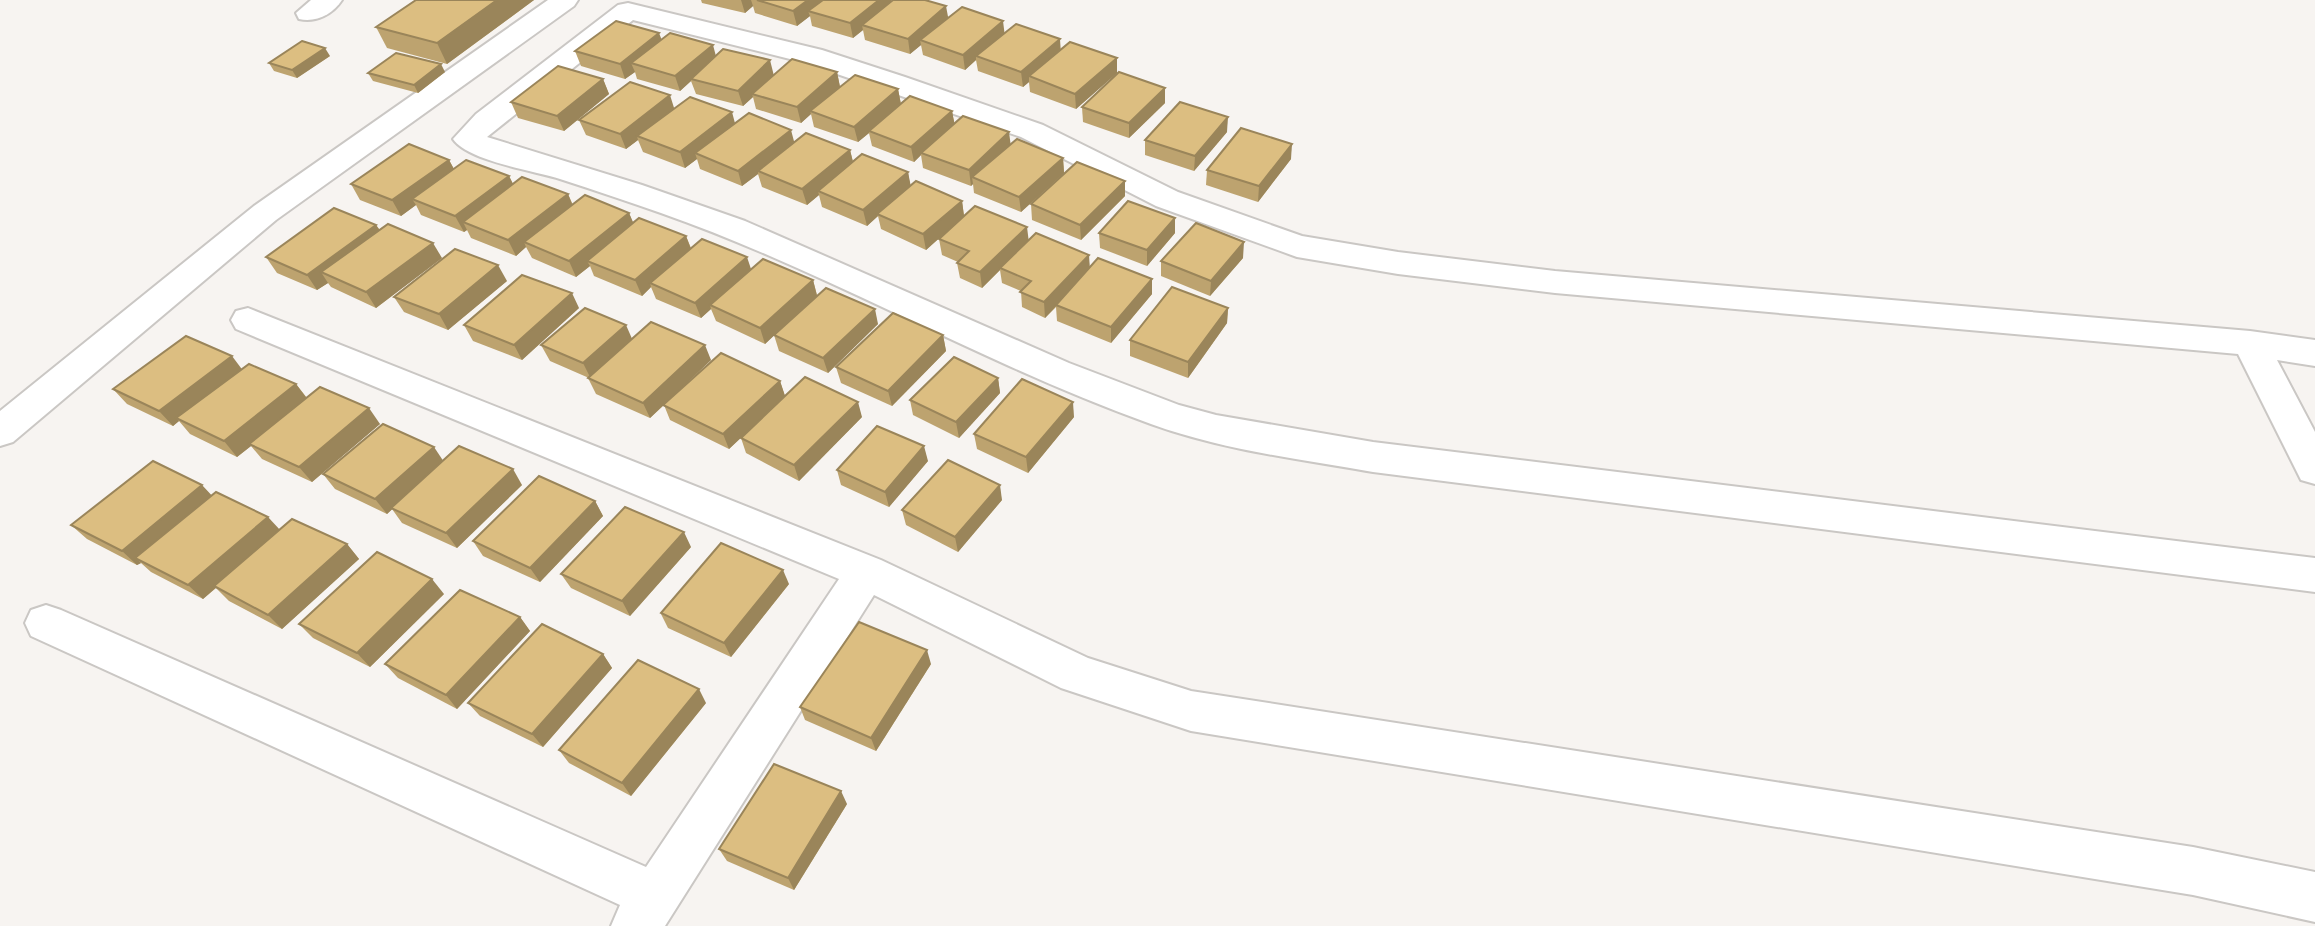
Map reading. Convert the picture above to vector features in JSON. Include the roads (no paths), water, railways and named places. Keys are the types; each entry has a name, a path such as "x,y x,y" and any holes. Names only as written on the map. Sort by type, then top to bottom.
{"street":[{"path":"0,432 265,213 565,0"},
{"path":"2315,352 2250,343 1555,282 1398,263 1297,246 1167,199 1032,131 812,56 628,11 486,120 468,139 624,188 740,231 791,251 940,321 1089,384 1166,415 1226,431 1373,457 2315,575"},
{"path":"248,320 866,572 1077,674 1191,710 2165,867 2315,897"},
{"path":"2250,343 2315,469"},
{"path":"46,623 645,911 866,572"}]}
